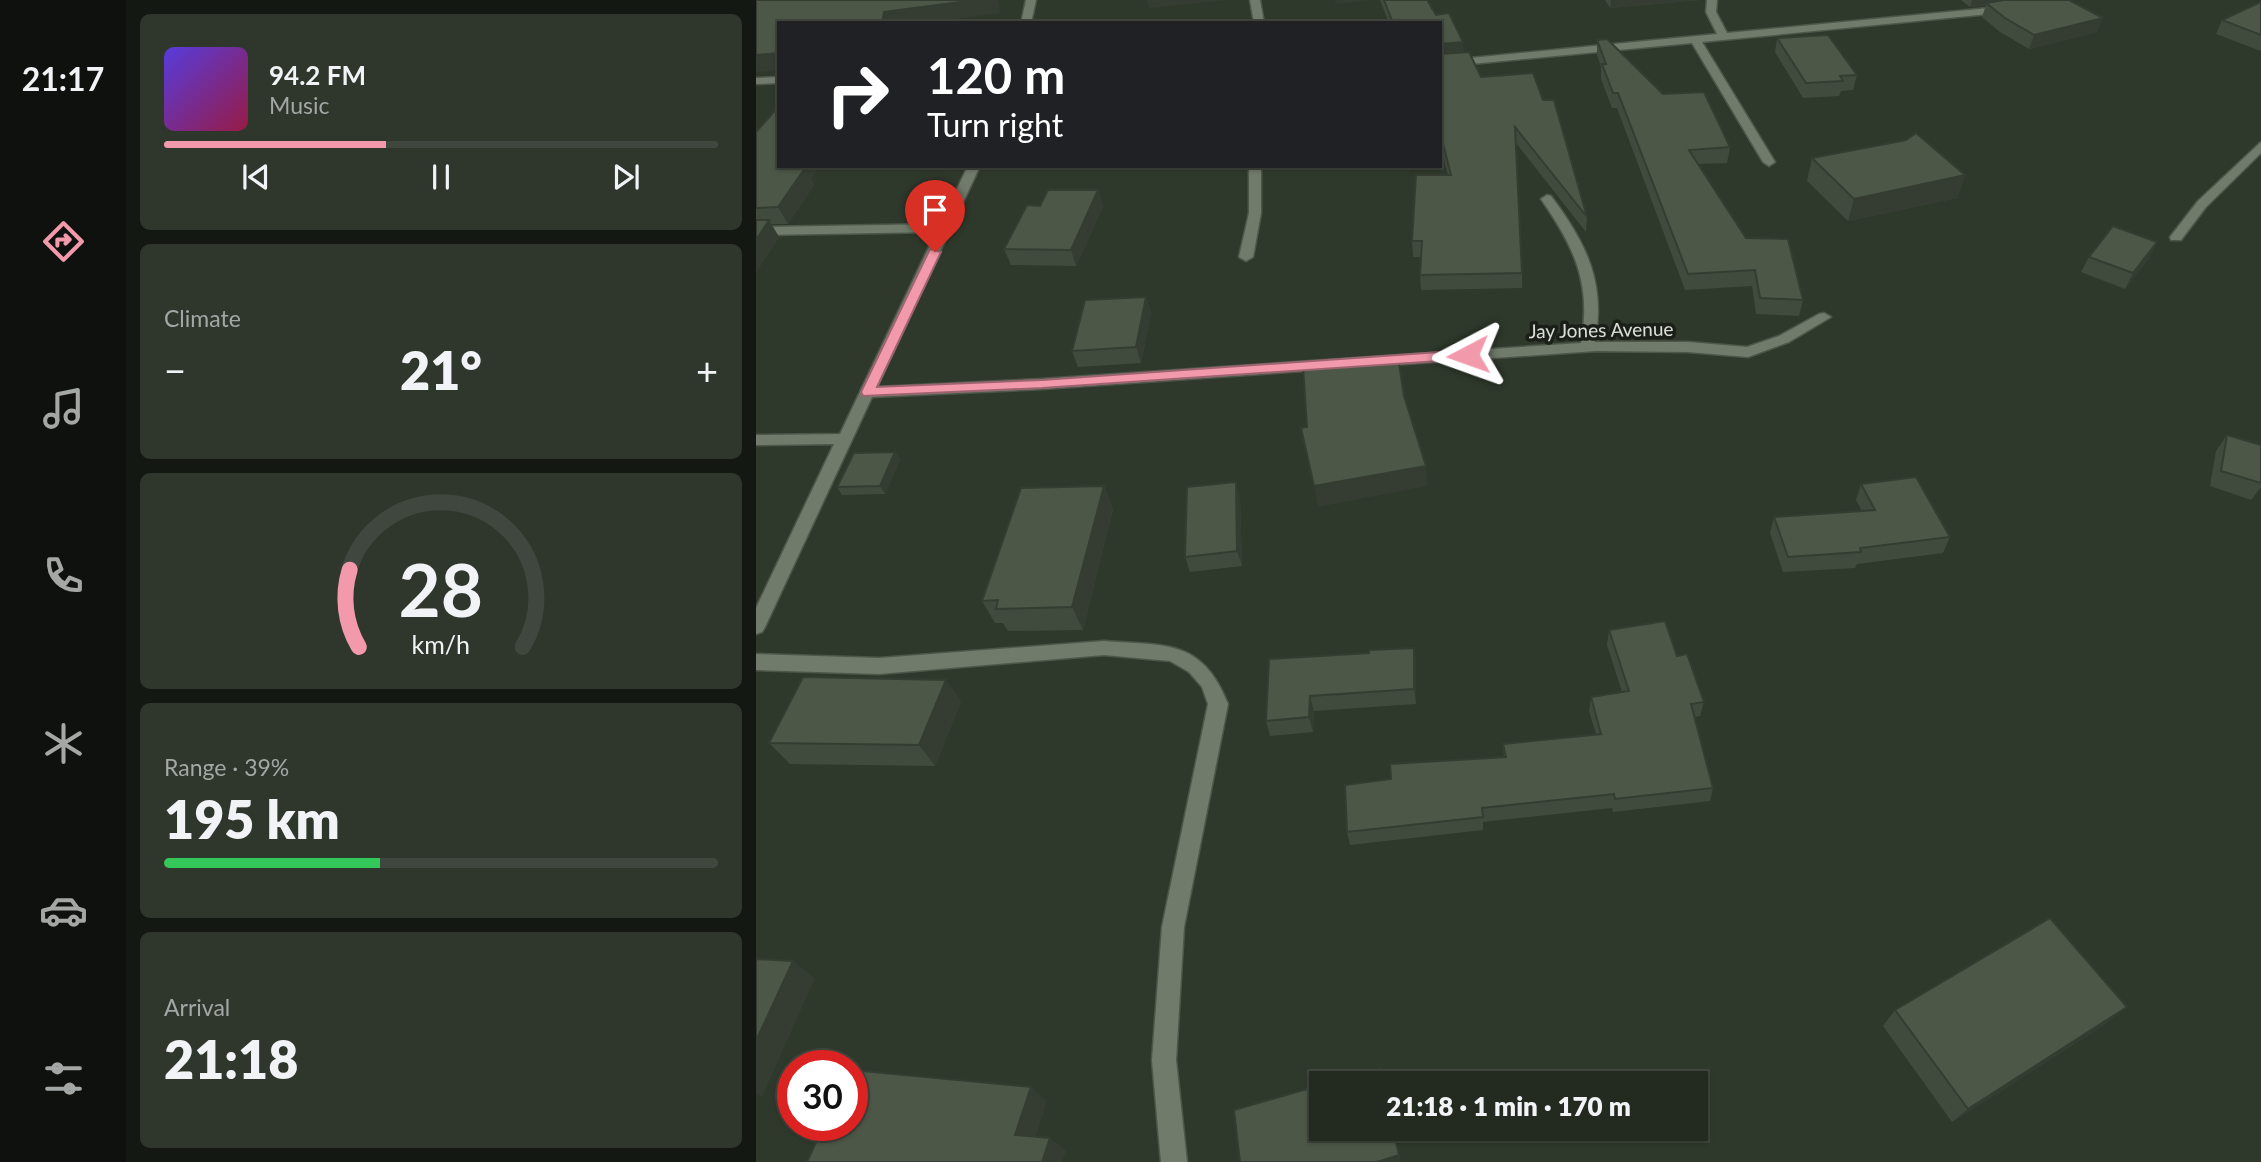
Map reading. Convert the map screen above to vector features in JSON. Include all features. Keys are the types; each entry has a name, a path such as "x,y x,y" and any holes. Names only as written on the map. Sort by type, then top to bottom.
{"street":[{"path":"1026,21 1031,0"},
{"path":"1255,0 1259,21"},
{"path":"1712,0 1711,12 1724,37"},
{"path":"1948,0 1966,13"},
{"path":"1442,64 1966,13 2051,0"},
{"path":"1696,40 1769,162"},
{"path":"756,81 777,80"},
{"path":"2176,237 2211,195 2261,146"},
{"path":"756,627 973,168"},
{"path":"1246,257 1255,213 1255,168"},
{"path":"1547,199 1569,229 1585,267 1593,307 1587,347"},
{"path":"756,231 946,228"},
{"name":"Jay Jones Avenue","path":"868,392 1056,383 1587,347 1688,347 1748,352 1784,339 1824,317"},
{"path":"756,440 846,439"},
{"path":"756,662 879,666 1104,648 1174,654 1196,667 1210,683 1218,704 1173,927 1164,1060 1174,1162"}],"building":[{"path":"756,0 976,0 884,12 882,21 777,21 777,53 756,55"},
{"path":"1384,0 1427,0 1436,15 1449,13 1463,42 1442,44 1442,21 1392,21"},
{"path":"2004,0 2069,0 2103,18 2034,35 1986,3"},
{"path":"2261,2 2261,35 2222,20"},
{"path":"1828,35 1857,75 1840,76 1843,81 1806,83 1777,38"},
{"path":"1607,39 1663,94 1704,92 1730,147 1689,150 1746,238 1788,239 1803,300 1760,298 1755,270 1688,274 1618,93 1613,93 1602,64 1606,64 1597,40"},
{"path":"1469,52 1481,77 1533,73 1543,100 1554,100 1587,217 1515,127 1522,273 1420,275 1422,241 1412,241 1416,175 1451,175 1442,140 1442,54"},
{"path":"777,108 777,168 805,168 778,207 756,208 756,132"},
{"path":"1916,133 1965,175 1854,199 1812,158 1906,140"},
{"path":"1048,190 1098,190 1071,250 1004,249 1027,205 1040,206"},
{"path":"756,220 769,220 756,240"},
{"path":"2113,226 2157,242 2133,273 2089,257"},
{"path":"1146,297 1136,347 1072,351 1085,300"},
{"path":"1398,357 1404,396 1426,466 1314,486 1301,428 1307,427 1303,367"},
{"path":"2227,435 2261,445 2261,483 2221,471"},
{"path":"895,452 880,486 837,487 854,453"},
{"path":"1916,477 1950,537 1860,548 1861,552 1788,557 1774,517 1875,510 1861,484"},
{"path":"1236,482 1237,551 1185,557 1187,487"},
{"path":"1104,486 1072,607 996,609 998,600 982,601 1021,488"},
{"path":"1665,621 1677,656 1687,654 1704,702 1691,704 1713,788 1615,799 1614,794 1482,808 1483,817 1347,832 1345,785 1391,779 1390,764 1506,757 1503,744 1601,734 1591,697 1629,691 1609,630"},
{"path":"1414,648 1414,689 1310,696 1309,717 1266,721 1269,659"},
{"path":"803,677 946,680 919,745 769,743"},
{"path":"2050,918 2127,1007 1968,1109 1895,1010"},
{"path":"756,959 793,961 756,1041"},
{"path":"868,1072 1031,1087 1015,1135 1050,1138 1042,1162 807,1162 817,1141 868,1141"},
{"path":"1309,1088 1309,1141 1396,1141 1399,1155 1377,1162 1240,1162 1234,1110"}],"route":[{"path":"935,252 868,392 1042,384 1468,355"}]}
